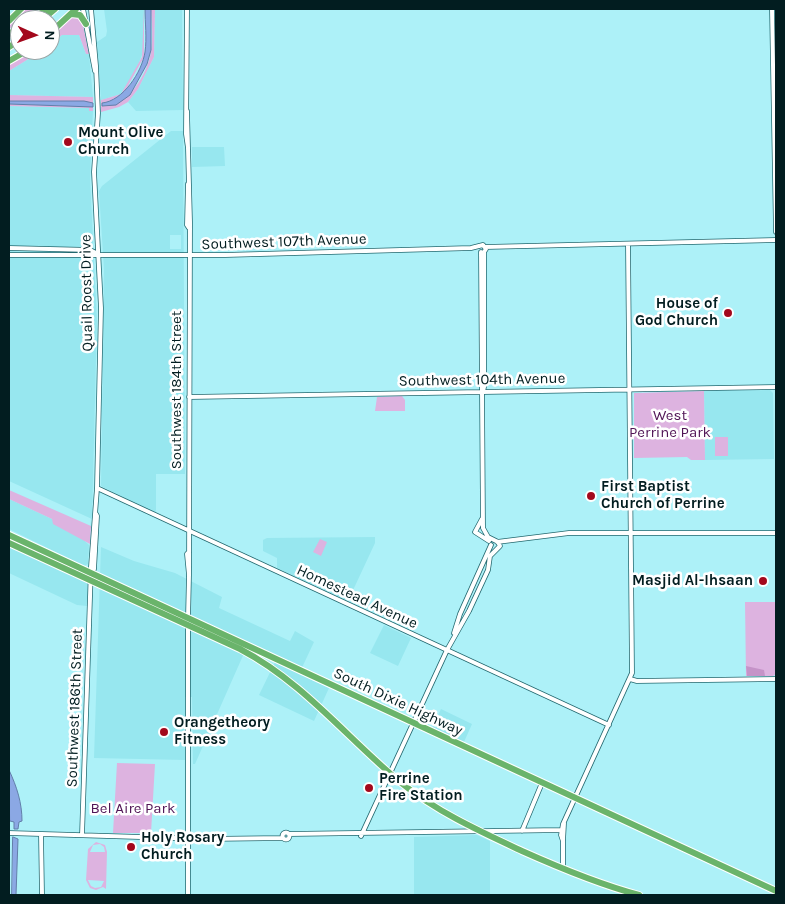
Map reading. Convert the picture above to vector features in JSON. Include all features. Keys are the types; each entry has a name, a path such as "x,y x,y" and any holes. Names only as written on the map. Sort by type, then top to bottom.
{"highway":[{"path":"9,21 21,9"},
{"path":"60,24 76,9"},
{"path":"70,15 80,14 86,24"},
{"name":"South Dixie Highway","path":"9,535 37,552 149,604 188,626 251,651 413,723 776,891"},
{"path":"9,543 28,552 37,552"},
{"name":"South Dixie Highway","path":"37,552 47,553 92,577"},
{"name":"South Dixie Highway","path":"149,604 188,618 251,651 306,693 390,773 467,829 481,832 563,869 639,895"}],"street":[{"name":"Quail Roost Drive","path":"83,9 95,71"},
{"name":"Quail Roost Drive","path":"91,9 98,113 94,172 101,308 96,546 92,577"},
{"name":"Southwest 184th Street","path":"186,9 190,135 188,148 190,213 187,554 189,574 188,895"},
{"path":"772,9 776,232"},
{"name":"Southwest 107th Avenue","path":"9,255 189,255 471,248 482,250 493,248 776,240"},
{"path":"563,869 562,830 564,823 630,679 632,665 628,244"},
{"name":"Southwest 107th Avenue","path":"9,248 90,250 98,254"},
{"path":"61,249 61,256"},
{"path":"480,536 483,517 482,250"},
{"name":"Southwest 104th Avenue","path":"189,397 776,386"},
{"name":"Homestead Avenue","path":"96,488 609,725"},
{"path":"482,529 475,531 495,550"},
{"path":"482,529 500,546"},
{"path":"453,637 460,614 491,546 496,541 569,533 776,533"},
{"path":"362,834 446,650 466,616 488,570 490,556 500,546 513,539"},
{"name":"Southwest 186th Street","path":"82,835 92,577"},
{"path":"630,679 637,681 776,679"},
{"path":"522,832 542,783"},
{"path":"9,833 203,838 444,832 467,829"},
{"path":"481,832 562,830"},
{"path":"41,834 42,895"}],"shaded area":[{"path":"104,9 144,9 144,50 136,70 121,94 101,100 97,42 106,36"},
{"path":"145,9 151,9 151,50 147,64 130,95 116,105 102,106 102,103 110,101 124,91 140,68 146,47"},
{"path":"155,9 182,9 183,110 136,111 128,102 138,89 154,57"},
{"path":"79,35 86,54 89,54 93,97 9,95 9,71 27,60 60,60 60,37"},
{"path":"9,101 84,101 93,103 93,107 9,104"},
{"path":"9,106 89,108 89,111 93,111 90,177 97,320 92,519 9,481"},
{"path":"171,131 183,131 185,474 156,474 156,514 101,486 104,270 99,191 102,186","holes":["170,235 181,235 181,249 170,249"]},
{"path":"192,147 224,147 225,166 192,167"},
{"path":"770,390 773,393 774,459 705,460 704,391"},
{"path":"9,499 52,519 83,539 89,545 88,564 84,566 9,529"},
{"path":"375,537 375,543 348,601 277,568 277,558 263,551 263,540 267,538"},
{"path":"9,543 88,581 87,606 77,605 9,573"},
{"path":"101,547 134,561 175,573 222,597 219,608 290,641 295,631 314,642 299,674 329,688 314,721 259,695 278,656 249,642 195,764 193,764 192,697 185,697 185,760 94,758"},
{"path":"384,625 411,638 398,666 370,653"},
{"path":"746,666 764,670 765,676 747,676"},
{"path":"441,709 472,724 464,742 432,728"},
{"path":"9,770 20,801 22,821 19,822 18,829 14,829 14,822 10,821"},
{"path":"477,835 490,841 490,895 414,895 414,837"},
{"path":"13,837 18,839 16,895 12,895"}],"green space":[{"path":"144,9 144,57 124,93 115,100 102,103 102,106 120,102 140,80 149,61 152,47 151,9 155,9 154,57 138,89 128,102 119,107 101,112 101,100 121,94 142,57"},
{"path":"75,15 82,20 89,54 86,54 79,35 60,37 60,27"},
{"path":"13,60 27,60 9,71 9,62"},
{"path":"9,95 93,97 93,103 9,101"},
{"path":"9,104 91,106 93,111 89,111 89,108 9,106"},
{"name":"West Perrine Park","path":"704,391 705,460 691,460 687,457 634,458 634,393"},
{"path":"402,396 405,400 405,411 375,411 377,397"},
{"path":"715,437 728,437 728,456 715,456"},
{"path":"9,490 91,526 90,544 53,524 52,519 9,499"},
{"path":"320,539 327,542 321,556 313,552"},
{"path":"745,602 775,602 776,674 773,676 746,676"},
{"name":"Bel Aire Park","path":"117,763 155,764 151,833 113,833"},
{"path":"96,842 105,845 107,852 106,889 103,887 96,890 90,888 86,880 88,849","holes":["100,844 104,847 105,852 90,852 93,845","88,880 104,881 101,887 95,888 91,886"]}],"place":[{"name":"Mount Olive Church","path":"68,142"},
{"name":"House of God Church","path":"728,313"},
{"name":"First Baptist Church of Perrine","path":"591,496"},
{"name":"Masjid Al-Ihsaan","path":"763,581"},
{"name":"Orangetheory Fitness","path":"164,732"},
{"name":"Perrine Fire Station","path":"369,788"},
{"name":"Holy Rosary Church","path":"131,847"}]}
